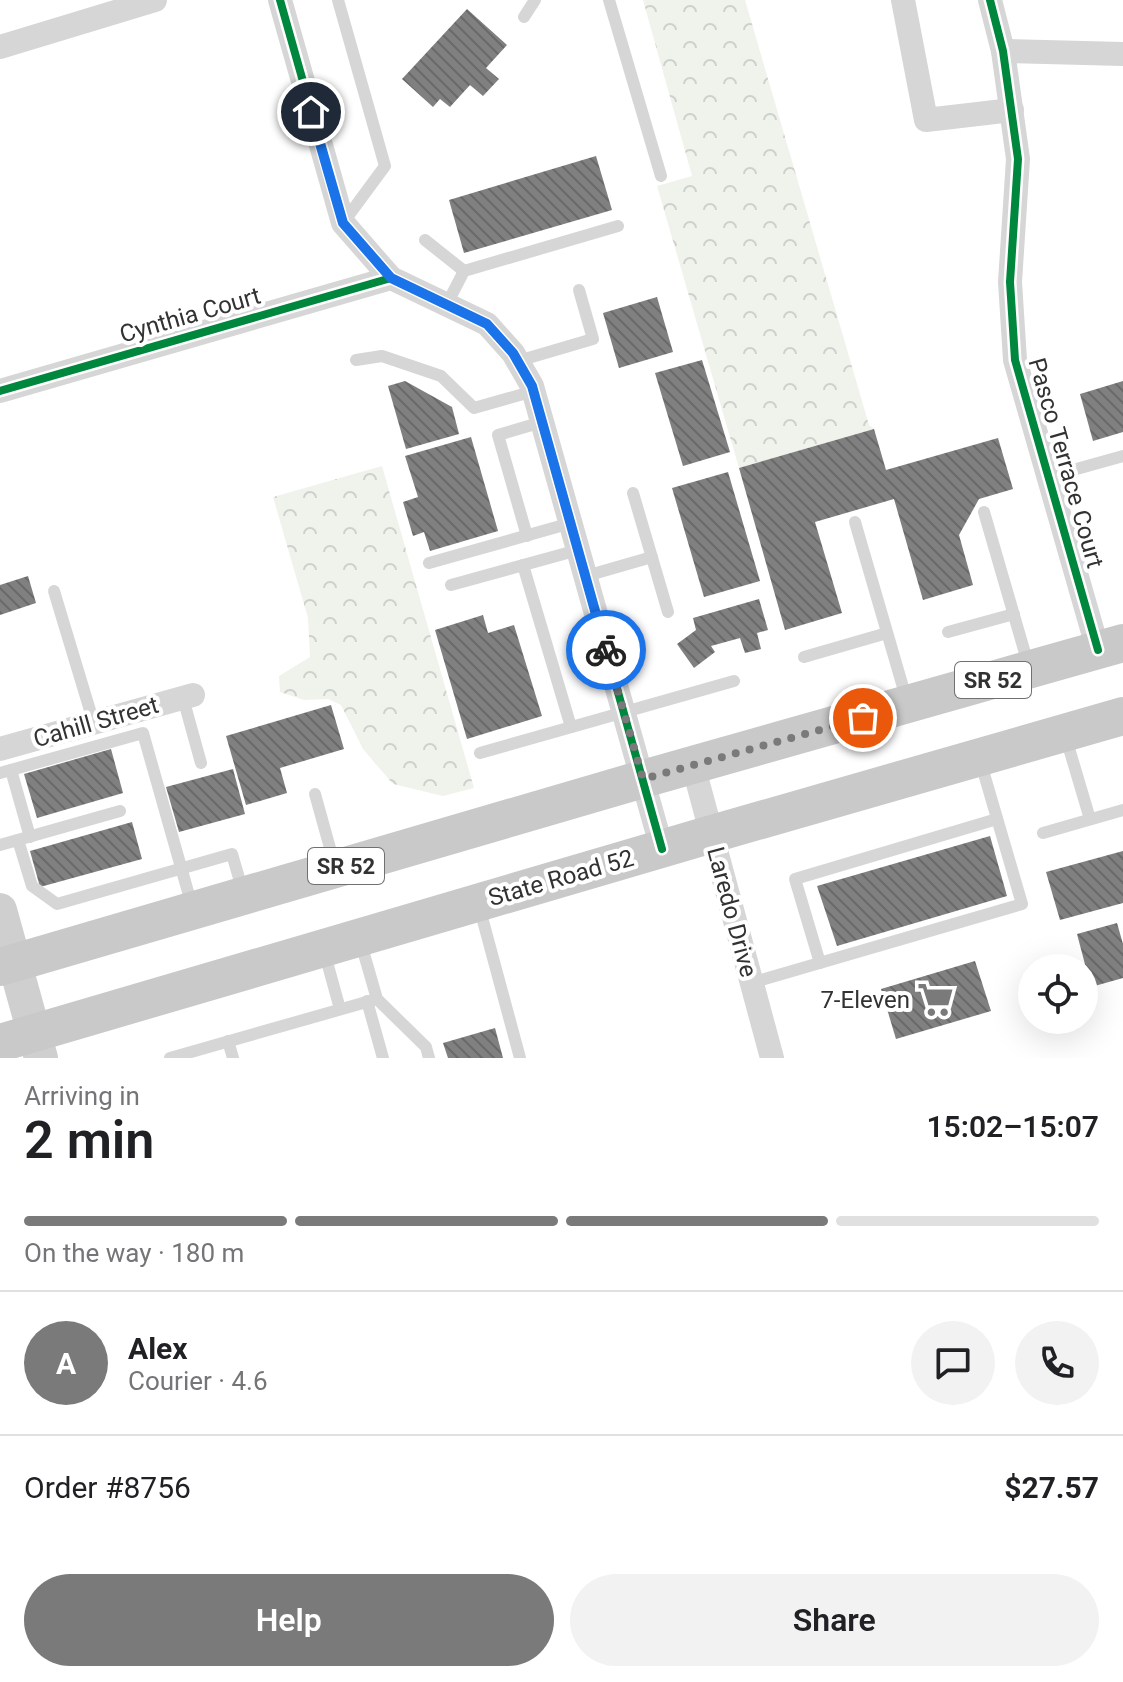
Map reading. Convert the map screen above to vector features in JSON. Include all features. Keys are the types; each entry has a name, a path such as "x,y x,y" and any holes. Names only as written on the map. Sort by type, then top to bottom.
{"main road":[{"name":"SR 52","path":"7,965 1111,646"},
{"name":"State Road 52","path":"25,1045 359,937 1123,716"}],"street":[{"path":"0,47 155,0"},
{"path":"280,0 343,223 391,278 487,324 518,361 534,391 662,849"},
{"path":"903,0 926,120 1012,110"},
{"name":"Pasco Terrace Court","path":"990,0 1003,51 1018,159 1010,282 1015,360 1048,477 1111,646"},
{"path":"1003,51 1123,54"},
{"name":"Cynthia Court","path":"0,391 391,278"},
{"name":"Cahill Street","path":"4,764 97,734 188,696"},
{"name":"Laredo Drive","path":"693,765 772,1058"},
{"path":"0,910 7,965 25,1045"}],"lane":[{"path":"338,0 385,166 343,223"},
{"path":"524,17 535,0"},
{"path":"609,0 661,176"},
{"path":"447,304 464,271 618,226"},
{"path":"425,240 464,271"},
{"path":"518,361 593,339 579,290"},
{"path":"356,360 382,356 441,376 474,408 534,391"},
{"path":"527,536 498,435 542,422"},
{"path":"1048,477 1123,456"},
{"path":"633,493 668,612"},
{"path":"984,512 1030,670"},
{"path":"855,522 908,704"},
{"path":"429,563 571,523"},
{"path":"451,585 578,550"},
{"path":"586,576 652,557"},
{"path":"523,565 571,727"},
{"path":"54,591 97,734 143,733 193,911"},
{"path":"948,632 1014,614"},
{"path":"804,657 887,633"},
{"path":"480,753 734,681"},
{"path":"188,696 201,763"},
{"path":"1064,733 1090,819"},
{"path":"751,983 1022,904 979,757"},
{"path":"4,764 24,839 32,886 57,904 232,854 244,896"},
{"path":"315,794 336,869"},
{"path":"1043,833 1123,810"},
{"path":"0,845 120,811"},
{"path":"820,963 795,879 997,819"},
{"path":"478,903 520,1058"},
{"path":"359,937 383,1058"},
{"path":"323,948 340,1009"},
{"path":"170,1058 372,1000"},
{"path":"372,1000 426,1047 429,1058"},
{"path":"228,1041 233,1058"}],"green space":[{"path":"643,0 745,0 869,425 874,429 739,468 657,186 692,176"},
{"path":"382,466 474,788 443,796 393,784 363,749 341,705 328,699 304,700 280,692 279,676 310,657 308,618 273,497"}],"building":[{"path":"467,9 507,45 486,68 499,79 483,96 470,85 450,107 440,99 433,107 402,79"},
{"path":"596,156 612,210 464,253 449,200"},
{"path":"657,297 673,352 619,368 603,313"},
{"path":"702,360 730,452 683,466 655,373"},
{"path":"405,381 452,407 459,434 406,449 388,386"},
{"path":"1123,381 1123,432 1093,441 1080,394"},
{"path":"874,429 886,470 998,438 1013,489 979,499 959,535 973,585 923,600 894,499 815,522 842,613 785,630 739,468"},
{"path":"471,437 498,531 430,551 424,532 413,536 403,502 418,497 405,456"},
{"path":"728,472 760,581 704,597 672,488"},
{"path":"28,576 36,603 0,615 0,585"},
{"path":"759,599 768,630 757,633 761,649 745,653 740,638 711,646 715,652 694,668 677,644 696,630 693,618"},
{"path":"483,615 488,633 514,625 542,716 467,739 435,630"},
{"path":"331,705 344,749 280,768 287,793 246,805 226,736"},
{"path":"111,749 123,793 37,818 24,774"},
{"path":"233,769 245,814 179,832 166,787"},
{"path":"132,822 142,859 40,887 30,851"},
{"name":"7-Eleven","path":"990,836 1007,896 837,946 817,886"},
{"path":"1123,851 1123,903 1060,920 1046,872"},
{"path":"1117,923 1123,944 1123,978 1098,985 1098,954 1082,954 1077,934"},
{"name":"7-Eleven","path":"975,961 991,1011 896,1039 881,989"},
{"path":"495,1028 503,1058 448,1058 443,1043"}],"cycle path":[{"path":"280,0 343,223 391,278 487,324 513,353 532,386 662,849"},
{"path":"990,0 1003,51 1018,159 1010,282 1015,360 1098,650"},
{"path":"0,391 391,278"}],"way so far":[{"path":"606,650 643,779 863,718"}],"place":[{"name":"7-Eleven","path":"936,1000"}],"route":[{"path":"311,112 343,223 391,278 487,324 513,353 532,386 606,650"}]}
